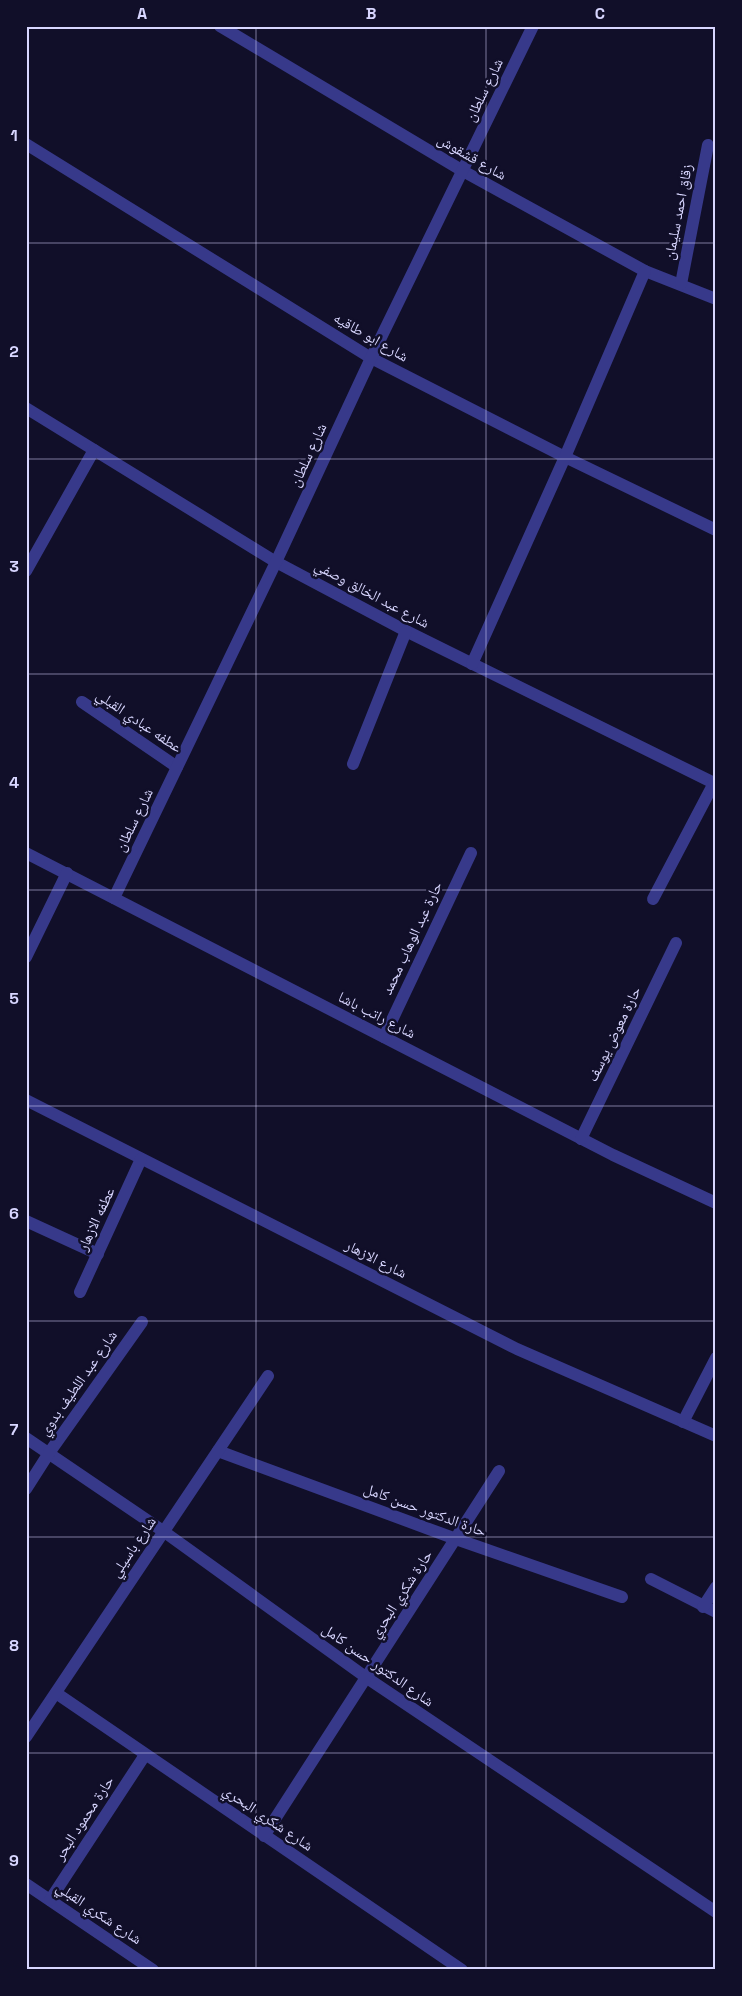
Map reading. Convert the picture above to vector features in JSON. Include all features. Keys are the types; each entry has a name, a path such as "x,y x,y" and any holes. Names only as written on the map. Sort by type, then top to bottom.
{"street":[{"name":"شارع قشقوش","path":"220,26 463,171 645,271 716,299"},
{"name":"شارع سلطان","path":"114,898 276,562 371,358 533,26"},
{"name":"شارع ابو طاقيه","path":"26,144 371,358 565,457 716,530"},
{"name":"زقاق احمد سليمان","path":"681,284 708,145"},
{"path":"472,664 565,457 645,271"},
{"name":"شارع عبد الخالق وصفي","path":"26,408 276,562 406,631 715,784"},
{"path":"26,571 94,450"},
{"path":"353,764 406,631"},
{"name":"عطفه عبادي القبلي","path":"82,702 177,767"},
{"path":"653,899 715,784"},
{"name":"شارع راتب باشا","path":"26,852 581,1138 716,1203"},
{"name":"حارة عبد الوهاب محمد","path":"384,1037 471,853"},
{"path":"26,957 68,873"},
{"name":"حارة معوض يوسف","path":"581,1138 676,943"},
{"name":"شارع الازهار","path":"26,1100 517,1349 716,1436"},
{"name":"عطفه الازهار","path":"80,1292 141,1159"},
{"path":"26,1222 98,1254"},
{"name":"شارع عبد اللطيف بدوي","path":"26,1489 49,1453 142,1322"},
{"path":"683,1422 716,1358"},
{"name":"شارع باسيلي","path":"26,1737 268,1376"},
{"name":"شارع الدكتور حسن كامل","path":"26,1438 163,1531 367,1678 716,1912"},
{"name":"حارة الدكتور حسن كامل","path":"218,1451 456,1539 622,1597"},
{"name":"حارة شكري البحري","path":"264,1836 499,1471"},
{"path":"651,1578 716,1612"},
{"path":"704,1607 716,1587"},
{"name":"شارع شكري البحري","path":"56,1693 462,1970"},
{"name":"حارة محمود البحر","path":"50,1900 145,1755"},
{"name":"شارع شكري القبلي","path":"26,1884 153,1970"}]}
